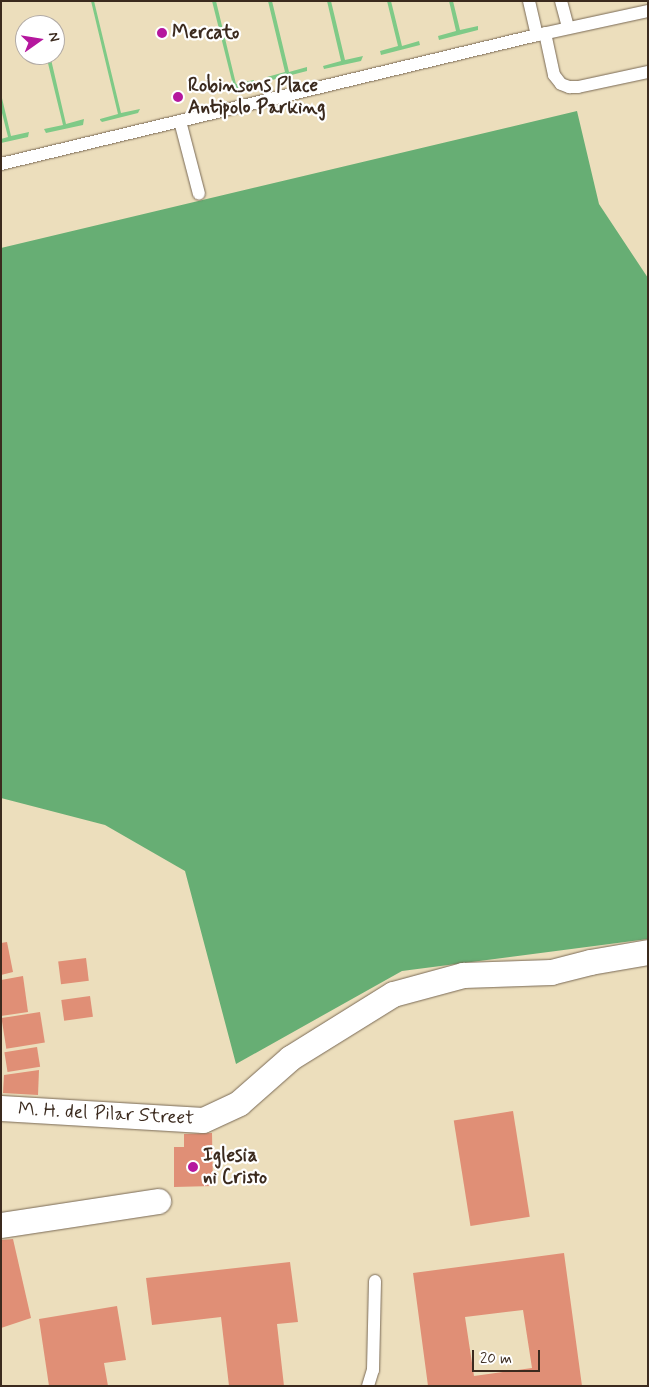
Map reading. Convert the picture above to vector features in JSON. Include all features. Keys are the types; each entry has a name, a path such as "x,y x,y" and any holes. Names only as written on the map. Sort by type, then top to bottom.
{"street":[{"name":"M. H. del Pilar Street","path":"1,1108 203,1120 239,1103 290,1058 393,994 463,975 551,972 590,962 648,952"},
{"path":"1,1225 158,1201"}],"lane":[{"path":"529,1 554,75 561,84 569,87 578,87 648,72"},
{"path":"561,1 568,28"},
{"path":"1,164 541,34 648,11"},
{"path":"180,121 199,194"},
{"path":"368,1386 373,1370 374,1280"}],"green space":[{"path":"91,1 94,1 121,113 140,109 138,113 102,122 100,119 118,114"},
{"path":"212,1 216,1 236,84 254,80 254,84 215,92 214,90 233,85"},
{"path":"268,1 272,1 289,72 307,67 307,71 268,81 267,77 285,72"},
{"path":"327,1 331,1 345,60 363,56 361,61 324,69 323,66 341,61"},
{"path":"387,1 391,1 402,46 419,41 420,45 381,55 380,51 398,46"},
{"path":"449,1 453,1 460,30 478,26 478,30 439,40 438,36 456,31"},
{"path":"48,65 52,65 66,124 84,119 83,125 46,133 44,129 63,125"},
{"path":"1,94 11,136 29,132 28,137 1,143 1,139 8,137 1,109"},
{"path":"577,111 599,204 648,278 648,939 402,971 236,1064 185,871 105,825 1,798 1,248"}],"building":[{"path":"7,942 13,972 1,975 1,943"},
{"path":"86,958 89,981 61,984 58,961"},
{"path":"23,976 28,1012 1,1016 1,980"},
{"path":"90,996 93,1017 64,1021 61,1000"},
{"path":"40,1012 45,1043 6,1049 1,1018"},
{"path":"37,1047 40,1067 8,1072 4,1052"},
{"path":"39,1070 38,1095 3,1093 4,1075"},
{"path":"513,1111 530,1217 470,1226 454,1120"},
{"name":"Iglesia ni Cristo","path":"212,1133 213,1186 174,1187 174,1147 184,1147 184,1134"},
{"path":"13,1239 31,1318 1,1328 1,1240"},
{"path":"564,1253 582,1386 428,1386 413,1273","holes":["523,1310 532,1368 474,1376 465,1317"]},
{"path":"290,1262 298,1322 277,1324 284,1386 229,1386 221,1317 152,1325 146,1278"},
{"path":"117,1306 126,1360 104,1363 108,1386 49,1386 39,1319"}],"place":[{"name":"Mercato","path":"162,33"},
{"name":"Robinsons Place Antipolo Parking","path":"178,97"},
{"name":"Iglesia ni Cristo","path":"193,1167"}]}
